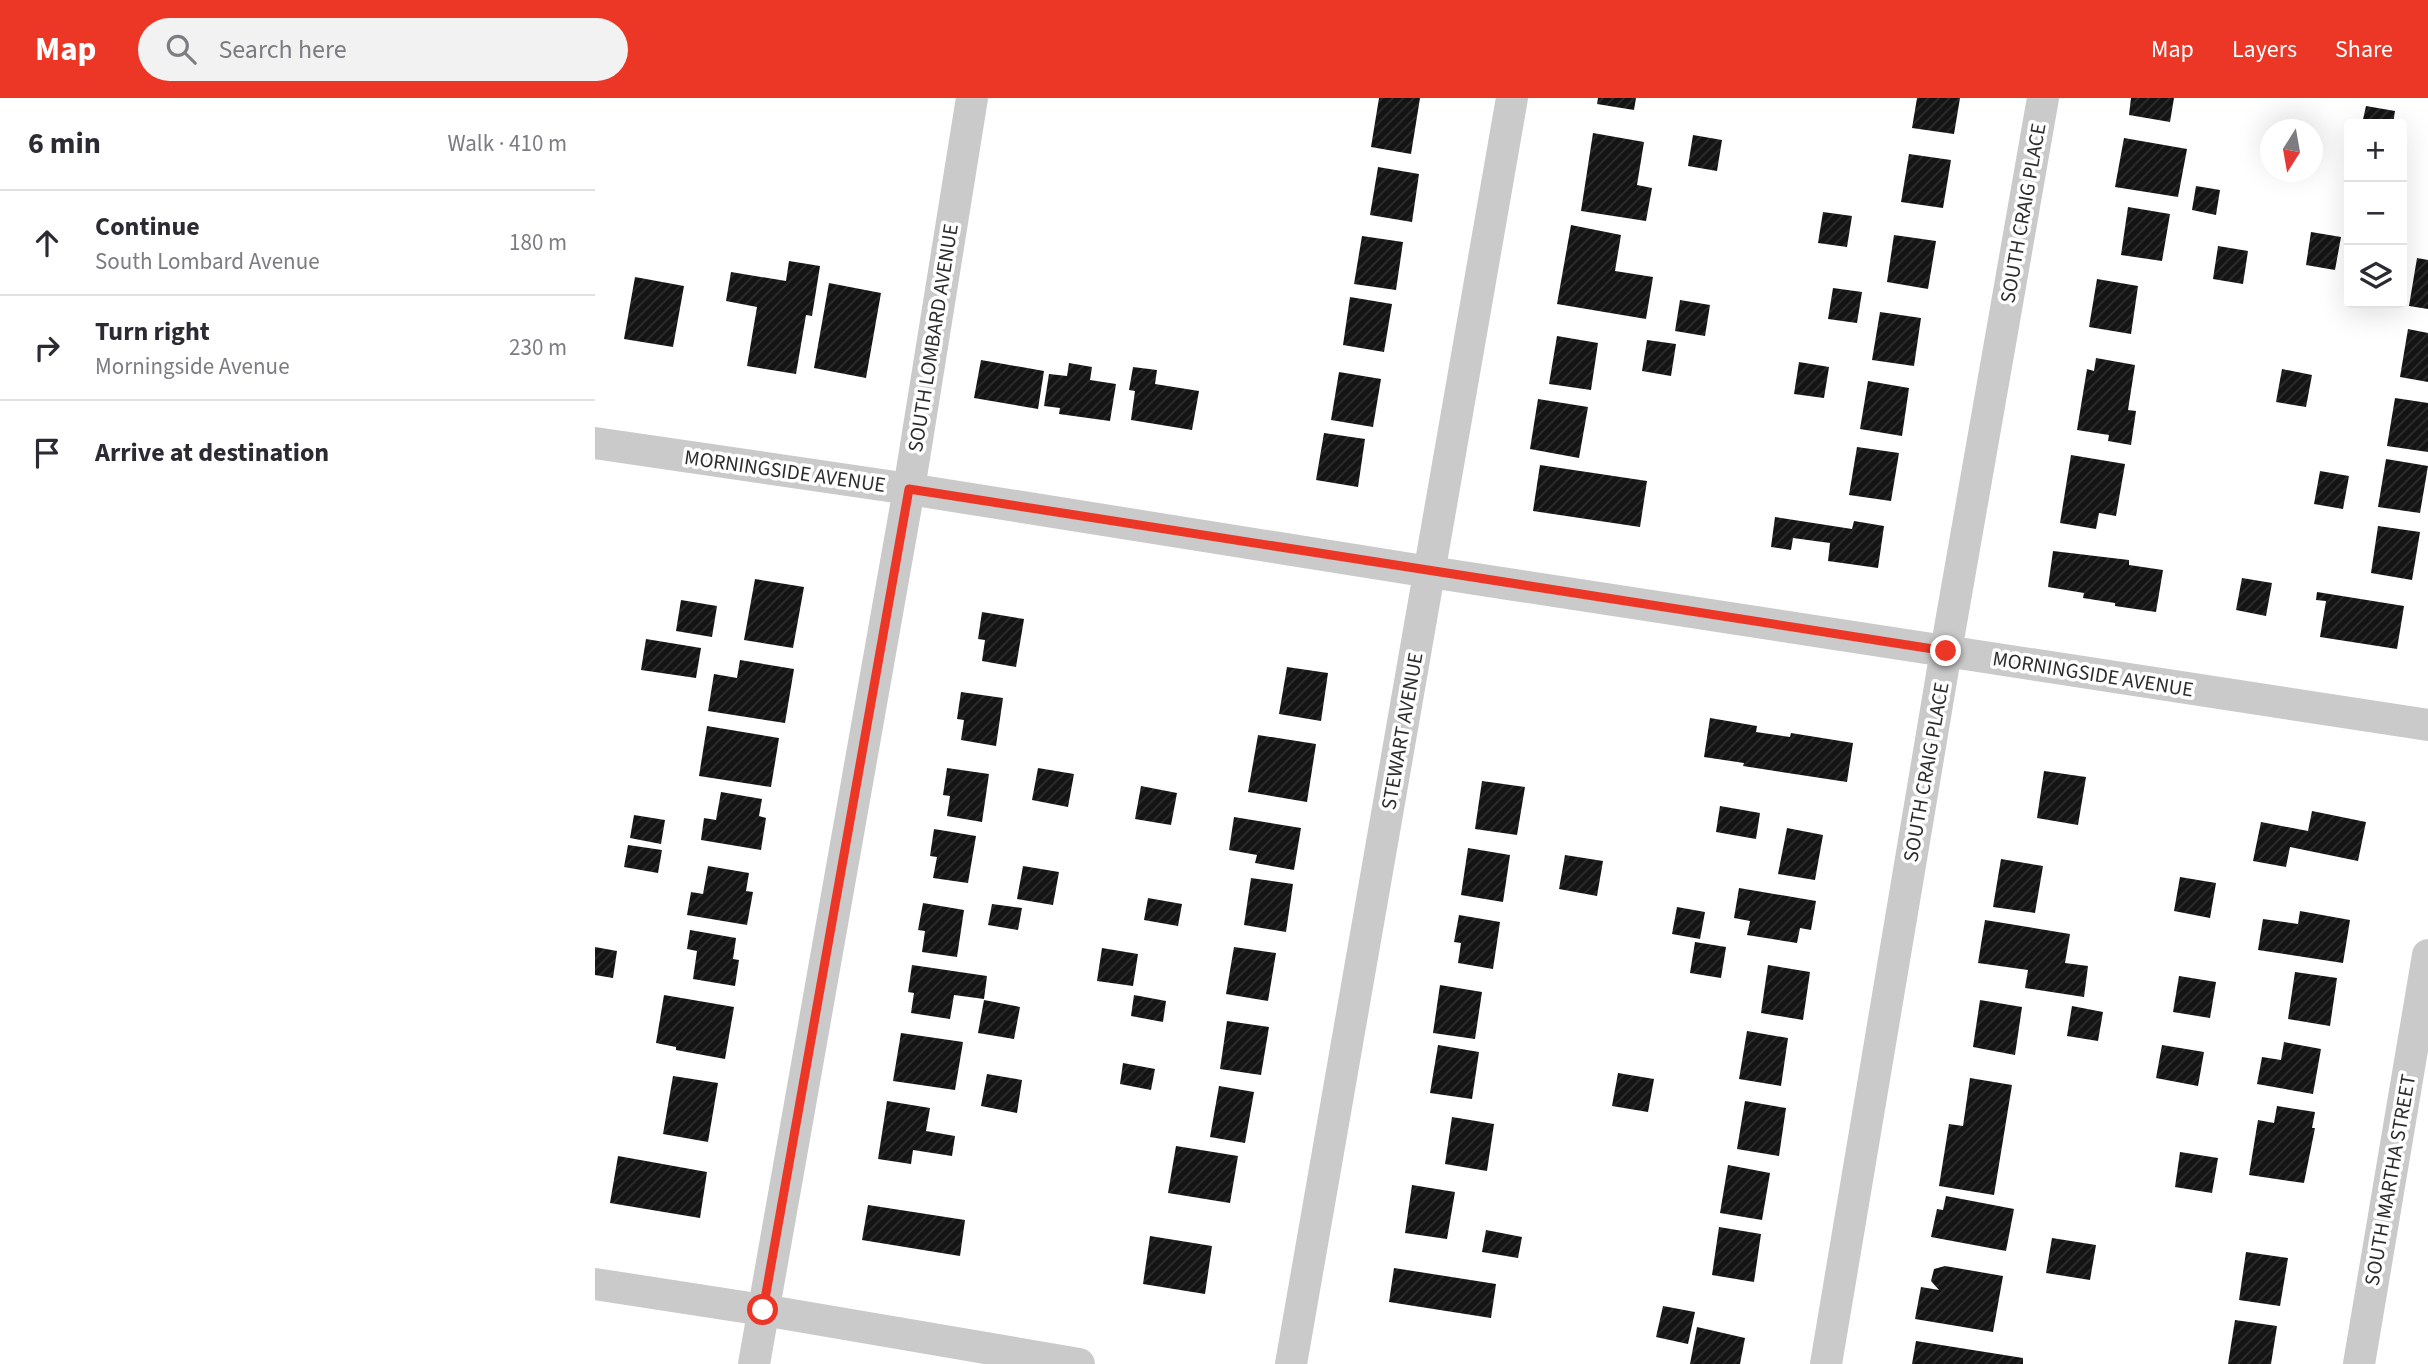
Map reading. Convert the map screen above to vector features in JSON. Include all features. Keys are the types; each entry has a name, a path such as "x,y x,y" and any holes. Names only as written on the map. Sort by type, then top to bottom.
{"street":[{"name":"SOUTH LOMBARD AVENUE","path":"754,1364 909,489 972,98"},
{"name":"STEWART AVENUE","path":"1291,1364 1512,98"},
{"name":"SOUTH CRAIG PLACE","path":"1826,1364 1946,651 2043,98"},
{"name":"MORNINGSIDE AVENUE","path":"595,443 909,489 2428,725"},
{"name":"SOUTH MARTHA STREET","path":"2360,1364 2428,955"},
{"path":"595,1284 1079,1364"}],"building":[{"path":"1379,98 1420,98 1411,154 1371,147"},
{"path":"1598,98 1636,98 1634,110 1597,104"},
{"path":"1917,98 1960,98 1954,134 1912,128"},
{"path":"2131,98 2174,98 2170,122 2129,115"},
{"path":"2366,106 2395,111 2394,119 2363,119"},
{"path":"1593,133 1644,142 1637,185 1652,188 1646,221 1581,211"},
{"path":"1693,135 1722,140 1717,171 1688,166"},
{"path":"2124,138 2187,149 2178,197 2115,187"},
{"path":"1909,154 1951,160 1943,208 1901,202"},
{"path":"1378,167 1419,174 1412,222 1370,215"},
{"path":"2196,186 2220,190 2216,215 2192,210"},
{"path":"2128,207 2170,214 2162,261 2121,255"},
{"path":"1823,212 1852,216 1847,247 1818,243"},
{"path":"1571,225 1621,235 1615,271 1653,277 1646,319 1557,304"},
{"path":"2311,232 2341,237 2335,270 2306,265"},
{"path":"1894,235 1936,241 1928,289 1887,282"},
{"path":"1362,236 1403,242 1396,290 1354,284"},
{"path":"2218,246 2248,251 2243,284 2213,279"},
{"path":"2417,258 2428,260 2428,309 2409,306"},
{"path":"789,261 820,266 812,316 806,315 796,374 747,366 757,307 726,301 731,272 786,281"},
{"path":"635,277 684,286 673,347 624,339"},
{"path":"2097,279 2138,286 2131,334 2089,327"},
{"path":"829,283 881,293 866,378 814,368"},
{"path":"1833,288 1862,292 1857,323 1828,319"},
{"path":"1350,297 1392,304 1384,352 1343,345"},
{"path":"1680,300 1710,305 1705,336 1675,331"},
{"path":"1880,312 1921,318 1914,366 1872,360"},
{"path":"2408,329 2428,333 2428,382 2400,377"},
{"path":"1557,336 1598,343 1591,390 1549,384"},
{"path":"1647,340 1676,344 1671,376 1642,371"},
{"path":"2096,358 2135,365 2128,410 2136,411 2131,445 2108,441 2109,435 2077,430 2087,369 2094,371"},
{"path":"981,360 1044,371 1038,409 974,398"},
{"path":"1799,362 1829,367 1824,398 1794,394"},
{"path":"1069,363 1092,367 1090,380 1116,384 1110,421 1059,414 1060,408 1044,406 1049,374 1067,376"},
{"path":"1133,367 1157,370 1155,384 1199,391 1192,430 1131,420 1135,391 1129,390"},
{"path":"2282,369 2312,375 2306,407 2276,402"},
{"path":"1339,372 1381,379 1373,427 1331,420"},
{"path":"1868,381 1909,388 1902,436 1860,429"},
{"path":"2395,398 2428,403 2428,452 2387,446"},
{"path":"1538,399 1588,407 1579,458 1530,449"},
{"path":"1324,433 1365,439 1358,487 1316,480"},
{"path":"1857,447 1899,453 1891,501 1849,495"},
{"path":"2071,455 2125,464 2116,516 2099,513 2096,529 2060,523"},
{"path":"2386,459 2428,466 2420,513 2378,507"},
{"path":"1540,465 1647,481 1640,527 1533,511"},
{"path":"2320,471 2349,476 2343,509 2314,504"},
{"path":"1775,517 1852,529 1854,521 1884,526 1878,568 1828,561 1830,543 1793,538 1791,550 1771,547"},
{"path":"2378,526 2420,532 2412,580 2371,573"},
{"path":"2053,551 2129,560 2129,565 2163,570 2156,612 2115,606 2115,603 2083,598 2084,593 2048,587"},
{"path":"2242,578 2272,583 2266,616 2236,610"},
{"path":"755,579 804,587 793,648 744,640"},
{"path":"2317,592 2404,606 2397,649 2320,637 2326,601 2316,600"},
{"path":"681,600 717,606 712,637 676,631"},
{"path":"982,612 1024,619 1016,667 982,661 985,640 978,639"},
{"path":"646,639 701,648 696,678 641,670"},
{"path":"740,660 794,669 785,723 708,711 714,674 737,678"},
{"path":"1287,667 1328,673 1321,721 1279,714"},
{"path":"961,692 1003,698 996,746 961,740 964,720 957,719"},
{"path":"1710,718 1757,726 1756,732 1790,737 1791,733 1853,743 1847,782 1743,766 1744,763 1704,757"},
{"path":"707,726 779,738 771,787 699,776"},
{"path":"1258,735 1316,744 1307,802 1248,792"},
{"path":"947,768 989,774 982,822 947,816 950,796 943,795"},
{"path":"1038,768 1074,774 1068,807 1032,800"},
{"path":"2044,771 2086,777 2078,825 2037,818"},
{"path":"1482,781 1525,787 1517,835 1475,829"},
{"path":"1141,786 1177,793 1171,825 1135,819"},
{"path":"721,792 762,799 759,816 766,818 761,850 701,840 704,818 716,820"},
{"path":"1720,806 1760,813 1756,839 1716,832"},
{"path":"2312,811 2366,822 2358,861 2290,847 2286,867 2253,861 2261,822 2308,831"},
{"path":"634,815 665,820 661,844 630,838"},
{"path":"1234,817 1301,828 1294,870 1255,863 1257,855 1229,850"},
{"path":"1787,828 1823,835 1815,880 1778,874"},
{"path":"934,829 976,836 968,883 933,878 937,857 930,856"},
{"path":"628,845 662,850 658,873 624,867"},
{"path":"1468,848 1510,855 1503,902 1461,895"},
{"path":"1565,855 1603,861 1597,896 1559,889"},
{"path":"2001,859 2043,866 2035,913 1993,907"},
{"path":"708,866 749,873 746,891 753,892 747,925 687,915 691,892 703,894"},
{"path":"1023,866 1059,872 1053,905 1017,899"},
{"path":"2180,877 2216,883 2210,918 2174,911"},
{"path":"1251,878 1293,884 1286,932 1244,925"},
{"path":"1739,888 1816,901 1811,930 1800,928 1797,943 1747,935 1750,921 1734,918"},
{"path":"1148,898 1182,904 1178,926 1144,920"},
{"path":"923,903 964,910 957,957 922,952 925,931 918,930"},
{"path":"992,904 1022,908 1018,930 988,925"},
{"path":"1677,907 1705,912 1700,939 1672,934"},
{"path":"2300,911 2350,920 2343,963 2258,950 2263,919 2298,924"},
{"path":"1459,915 1500,922 1493,969 1458,963 1461,943 1454,942"},
{"path":"1985,920 2070,934 2065,963 2088,966 2084,997 2025,988 2028,970 1978,963"},
{"path":"690,930 736,938 733,959 739,960 735,986 693,979 697,951 687,949"},
{"path":"1695,942 1726,947 1721,978 1690,973"},
{"path":"595,947 617,951 613,978 595,975"},
{"path":"1234,947 1276,953 1268,1001 1226,994"},
{"path":"1102,948 1138,954 1133,986 1097,981"},
{"path":"912,965 987,976 984,999 954,995 950,1019 911,1013 914,993 908,992"},
{"path":"1768,965 1810,972 1803,1020 1761,1013"},
{"path":"2295,972 2337,978 2330,1026 2288,1019"},
{"path":"2179,976 2216,982 2210,1018 2173,1012"},
{"path":"1440,985 1482,992 1475,1039 1433,1033"},
{"path":"664,995 734,1007 725,1059 676,1050 676,1047 656,1043"},
{"path":"1134,995 1166,1001 1163,1022 1131,1016"},
{"path":"984,1000 1020,1007 1014,1039 978,1033"},
{"path":"1980,1000 2022,1007 2015,1055 1973,1047"},
{"path":"2072,1006 2103,1012 2098,1041 2067,1036"},
{"path":"1227,1021 1269,1027 1261,1075 1220,1069"},
{"path":"1747,1031 1788,1038 1781,1086 1739,1079"},
{"path":"901,1033 963,1042 955,1090 893,1081"},
{"path":"2284,1042 2321,1049 2313,1094 2257,1084 2262,1057 2281,1060"},
{"path":"1438,1045 1479,1052 1472,1099 1430,1093"},
{"path":"2162,1045 2204,1052 2198,1086 2156,1078"},
{"path":"1123,1063 1155,1069 1151,1090 1120,1084"},
{"path":"1618,1073 1654,1079 1648,1112 1612,1106"},
{"path":"987,1074 1022,1080 1017,1113 981,1106"},
{"path":"673,1076 718,1083 708,1142 663,1134"},
{"path":"1970,1078 2012,1085 1994,1195 1939,1186 1949,1124 1963,1126"},
{"path":"1219,1086 1254,1092 1245,1143 1210,1137"},
{"path":"887,1101 930,1108 926,1131 955,1136 952,1156 913,1150 911,1164 878,1159"},
{"path":"1745,1101 1786,1108 1779,1156 1737,1149"},
{"path":"2277,1106 2315,1112 2312,1128 2315,1128 2304,1183 2249,1175 2258,1120 2274,1123"},
{"path":"1452,1117 1494,1124 1487,1171 1445,1164"},
{"path":"1176,1146 1238,1156 1230,1203 1168,1193"},
{"path":"2180,1152 2218,1158 2212,1193 2175,1187"},
{"path":"618,1156 707,1172 700,1218 610,1203"},
{"path":"1728,1165 1770,1173 1762,1220 1720,1213"},
{"path":"1412,1185 1455,1192 1447,1239 1405,1233"},
{"path":"1946,1196 2014,1209 2006,1251 1931,1237 1937,1209 1943,1210"},
{"path":"868,1205 965,1220 960,1256 862,1240"},
{"path":"1719,1227 1761,1234 1754,1282 1712,1275"},
{"path":"1486,1230 1522,1237 1518,1258 1482,1252"},
{"path":"1150,1236 1212,1246 1205,1294 1143,1284"},
{"path":"2052,1238 2096,1245 2090,1280 2046,1273"},
{"path":"2246,1252 2288,1258 2280,1306 2239,1300"},
{"path":"1945,1266 2003,1276 1993,1332 1915,1319 1921,1287 1939,1290 1931,1281 1934,1269"},
{"path":"1394,1268 1496,1284 1491,1318 1389,1302"},
{"path":"1663,1306 1695,1312 1688,1344 1656,1337"},
{"path":"2235,1320 2277,1326 2271,1364 2228,1364"},
{"path":"1697,1327 1745,1338 1740,1364 1690,1364"},
{"path":"1916,1341 2023,1358 2023,1364 1912,1364"}],"route":[{"path":"763,1310 909,489 1946,651"}]}
